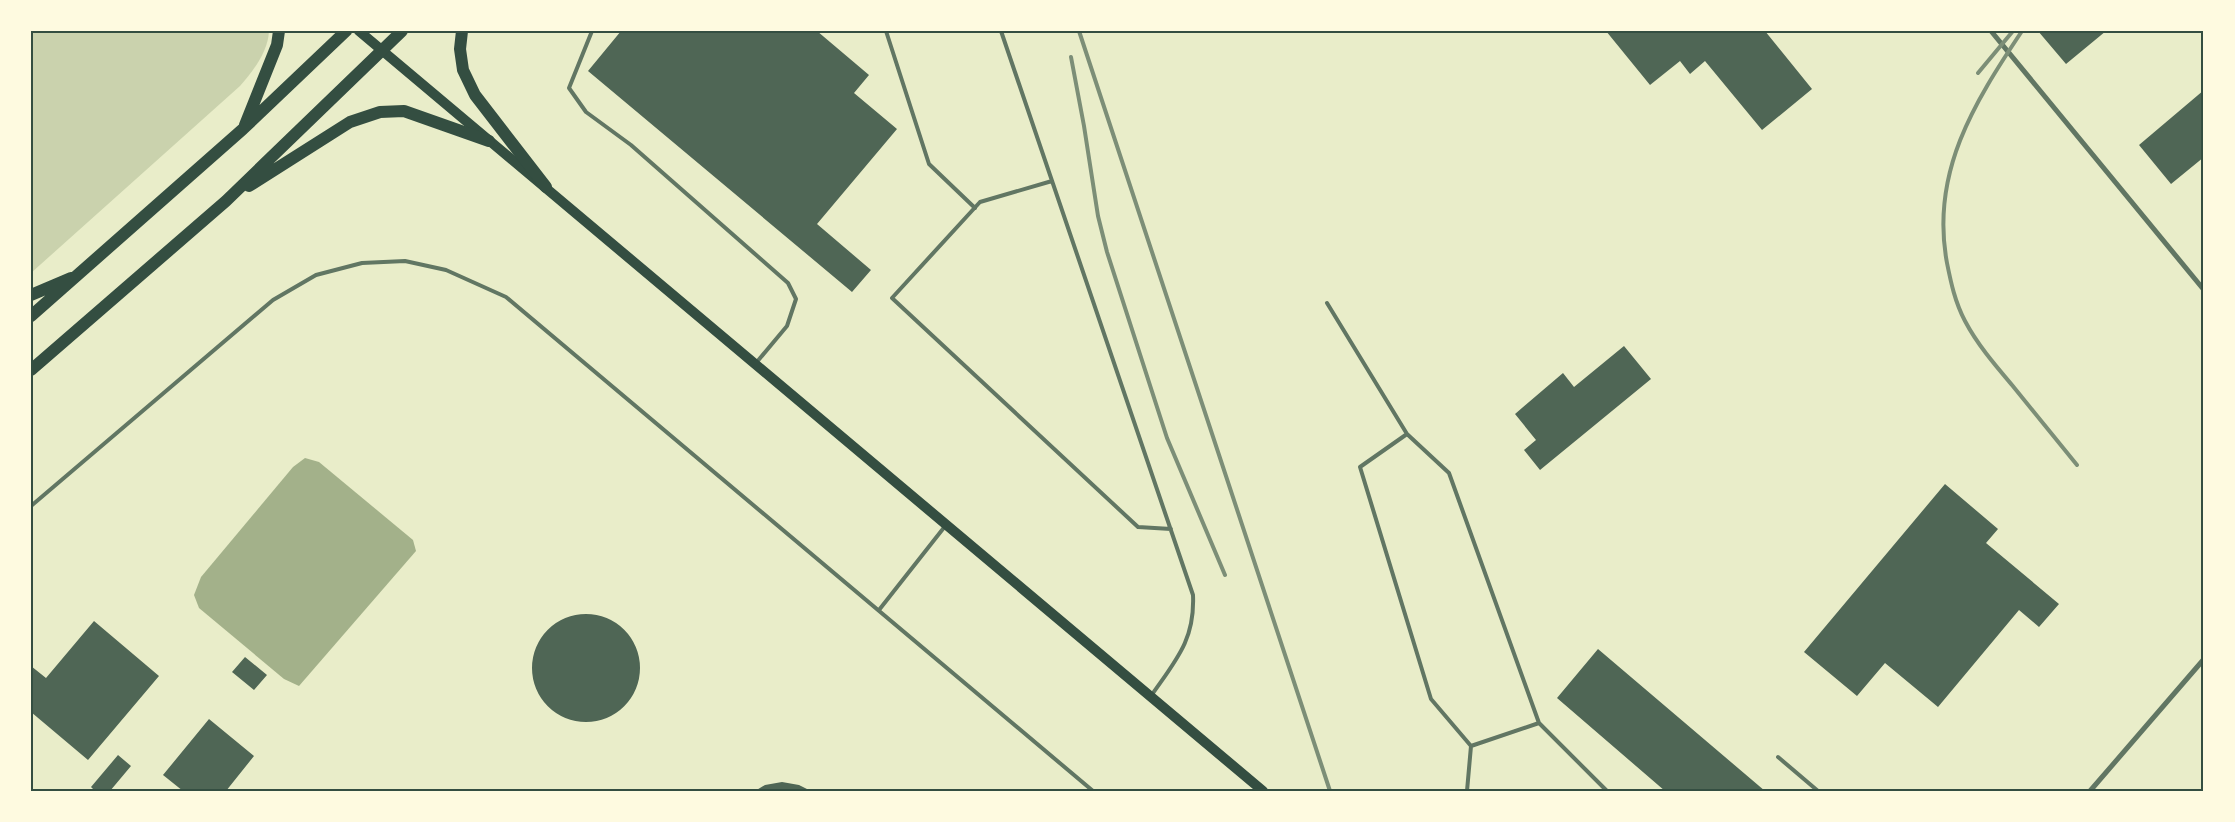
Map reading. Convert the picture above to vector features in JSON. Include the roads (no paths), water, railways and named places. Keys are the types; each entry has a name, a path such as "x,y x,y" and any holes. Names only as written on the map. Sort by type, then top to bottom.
{"main road":[{"path":"243,129 277,45 278,31"},
{"path":"31,316 243,129 346,31"},
{"path":"359,31 1264,791"},
{"path":"31,370 226,201 402,31"},
{"path":"462,31 460,49 463,70 475,95 546,187"},
{"path":"226,201 350,122 380,112 404,110 489,141"},
{"path":"31,295 82,273"}],"street":[{"path":"1991,31 2204,290"},
{"path":"2090,791 2204,659"}],"lane":[{"path":"592,31 569,88 586,112 631,146 788,283 796,299 787,326 755,365"},
{"path":"886,31 929,164 975,208"},
{"path":"1001,31 1193,594 1194,614 1185,646 1151,696"},
{"path":"1052,181 980,202 892,298 1138,527 1170,529"},
{"path":"31,506 274,300 316,275 362,262 405,261 446,270 506,297 1093,791"},
{"path":"1327,303 1407,434 1449,473 1539,723 1607,791"},
{"path":"1407,434 1360,467 1431,699 1471,746 1467,791"},
{"path":"879,610 946,525"},
{"path":"1471,746 1539,723"},
{"path":"1778,758 1818,791"}],"railway":[{"path":"1079,31 1330,791"},
{"path":"1978,73 2013,31"},
{"path":"2022,31 1988,85 1960,140 1951,169 1945,199 1943,230 1947,263 1959,307 1975,338 2077,465"},
{"path":"1071,57 1098,216 1107,252 1167,438 1225,575"}]}
